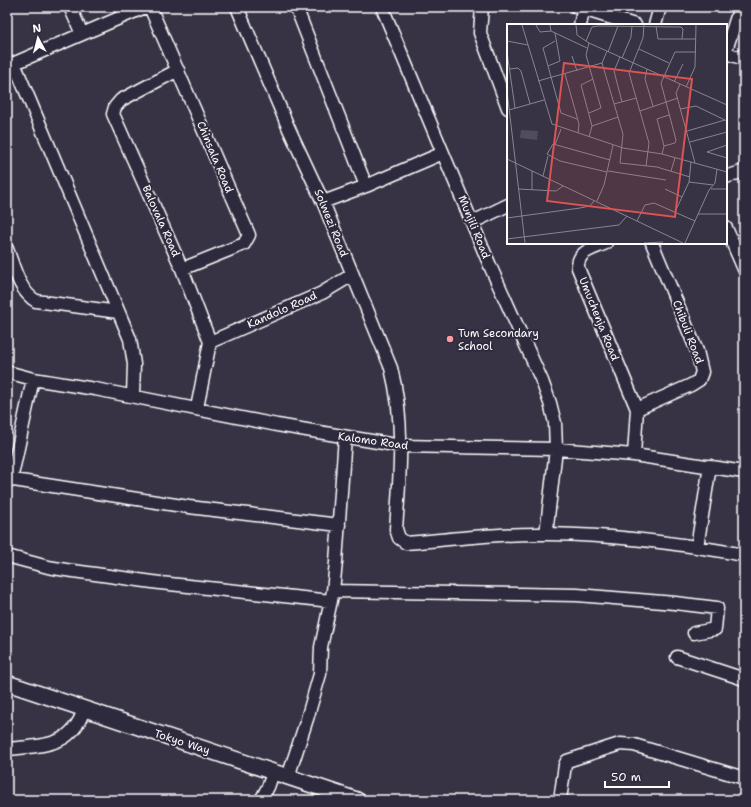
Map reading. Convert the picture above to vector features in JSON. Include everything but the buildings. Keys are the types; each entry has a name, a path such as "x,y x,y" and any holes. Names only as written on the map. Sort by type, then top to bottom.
{"main road":[{"name":"Tokyo Way","path":"7,683 357,800"}],"street":[{"path":"70,7 82,34"},
{"path":"133,396 134,364 130,339 11,65 145,7"},
{"name":"Chinsala Road","path":"150,7 249,235 244,244 182,269"},
{"name":"Solwezi Road","path":"237,7 289,129 323,202 390,368 397,394 401,446 396,529 399,538 406,543 546,534"},
{"path":"296,7 366,186"},
{"name":"Munjili Road","path":"382,7 491,268 542,381 550,403 555,423 556,449 546,534"},
{"path":"482,7 480,33 507,105"},
{"path":"654,24 660,7"},
{"path":"727,47 740,7"},
{"path":"580,24 581,8 632,24"},
{"path":"727,53 744,59"},
{"name":"Balovala Road","path":"178,70 121,100 114,107 113,114 182,269 210,342"},
{"path":"323,202 366,186 443,153"},
{"path":"727,177 744,171"},
{"path":"473,222 507,205"},
{"path":"727,230 744,269"},
{"name":"Umuchenja Road","path":"604,244 581,253 578,260 578,268 637,409"},
{"name":"Chibuli Road","path":"637,409 699,380 702,372 697,351 652,244"},
{"path":"7,249 22,288 36,301 118,312"},
{"name":"Kandolo Road","path":"210,342 322,293 352,276"},
{"path":"197,408 210,342"},
{"name":"Kalomo Road","path":"7,372 33,379 401,446 556,449 634,454 744,472"},
{"path":"33,379 9,479 189,507 339,525"},
{"path":"634,454 637,409"},
{"path":"288,777 320,674 321,648 332,596 345,437"},
{"path":"698,546 710,466"},
{"path":"546,534 614,536 698,546 744,555"},
{"path":"7,556 48,567 160,583 332,596 401,593 524,593 675,603 717,608 715,629 694,633"},
{"path":"677,657 744,679"},
{"path":"7,749 47,744 64,739 75,731 81,722 84,710"},
{"path":"560,800 565,765 567,761 620,744 628,744 744,778"},
{"path":"261,800 268,788 273,773"}],"place":[{"name":"Tum Secondary School","path":"450,339"}]}
